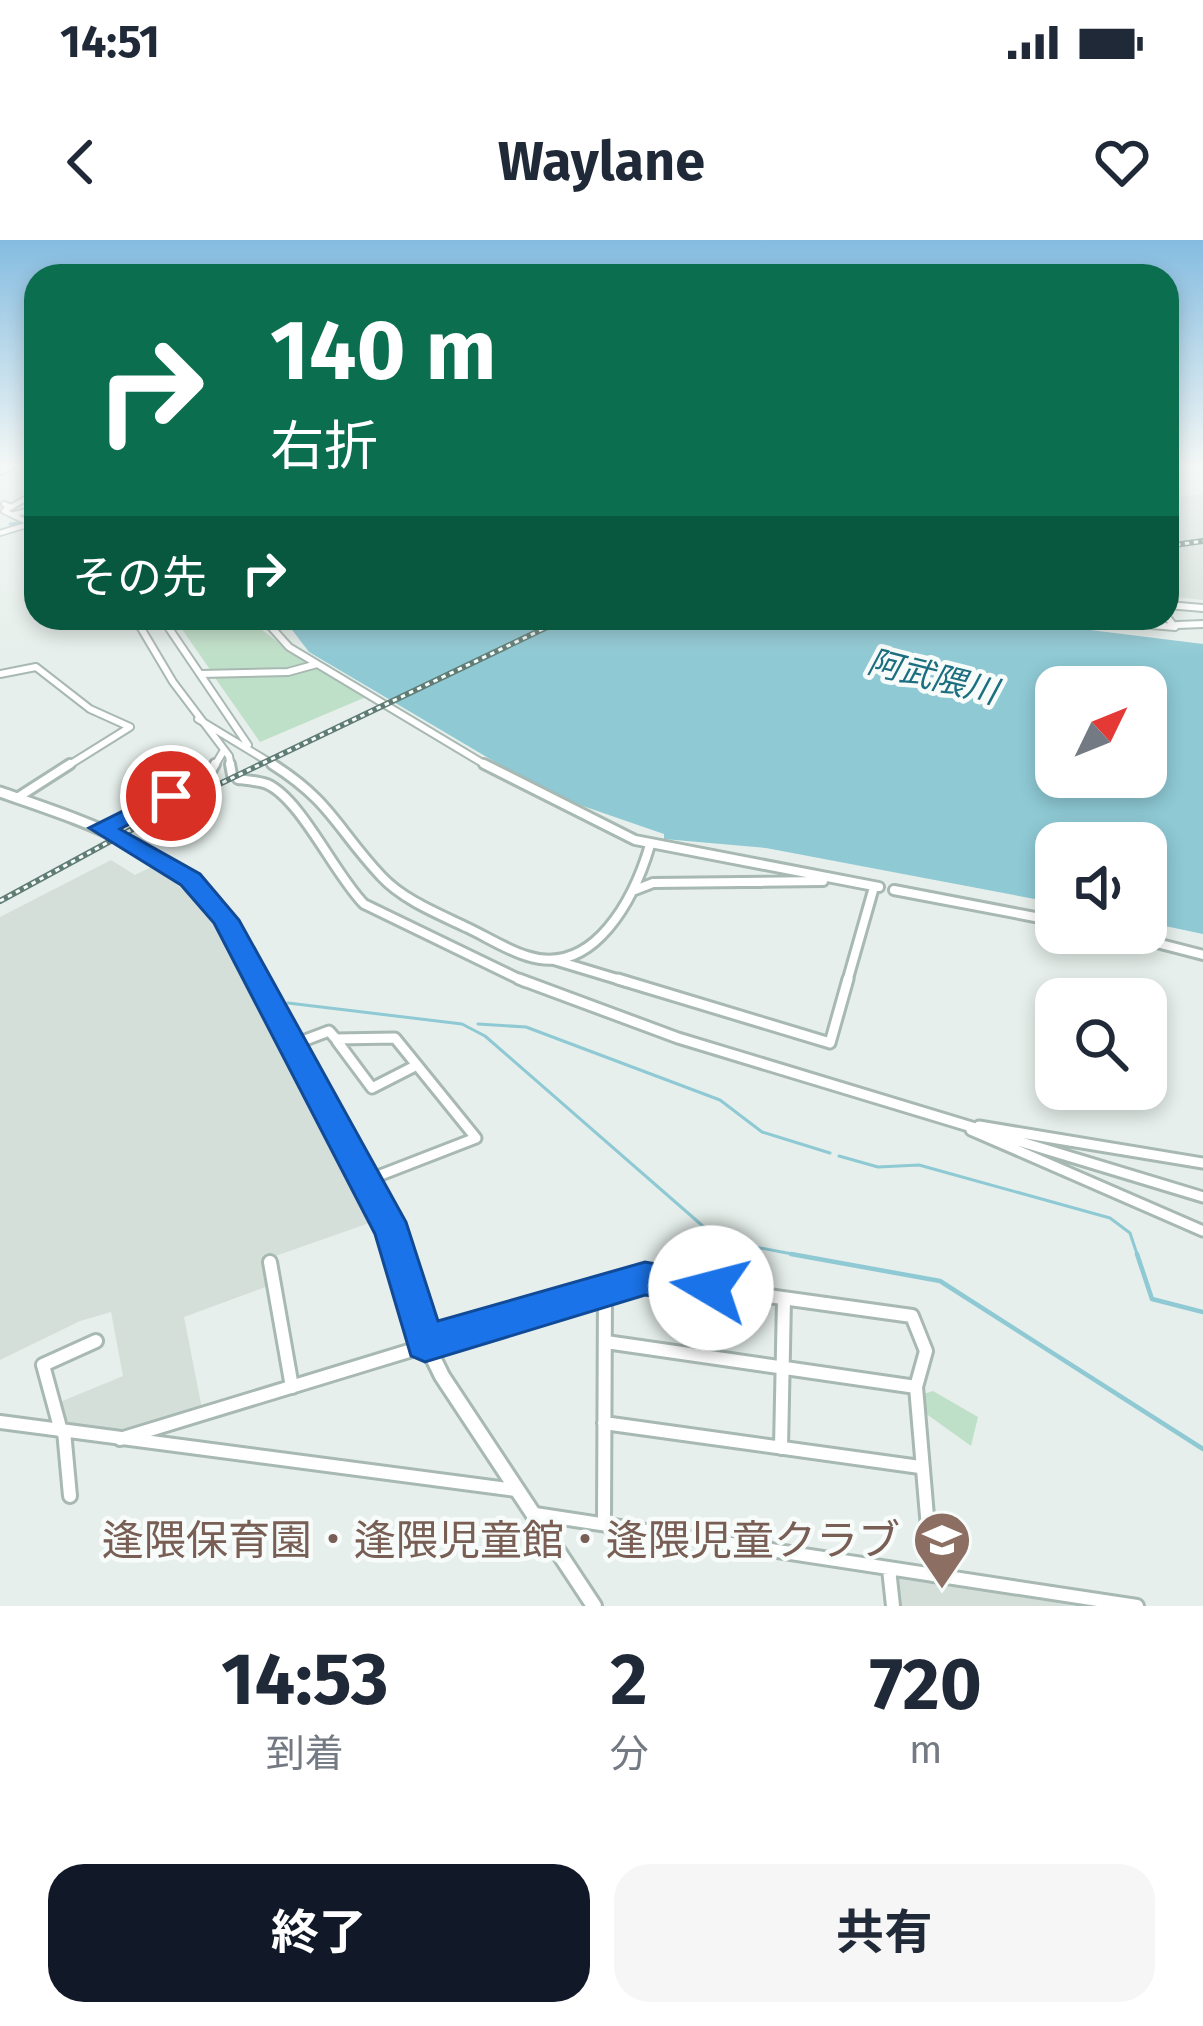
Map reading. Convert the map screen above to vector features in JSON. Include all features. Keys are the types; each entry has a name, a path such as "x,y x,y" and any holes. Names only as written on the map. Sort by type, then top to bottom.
{"street":[{"path":"142,630 198,719 224,750 235,777 267,784 287,799 343,883 364,904 438,944 620,1018 1203,1198"},
{"path":"170,630 248,746"},
{"path":"198,719 248,746 324,800 383,879 430,910 530,958 553,959 830,1043 877,887 650,845 528,791 289,647 274,630"},
{"path":"200,674 288,672 317,664"},
{"path":"0,674 36,667 90,709 130,727 17,798"},
{"path":"101,828 206,780 224,750"},
{"path":"0,792 101,828 164,860 211,899 238,940 290,1046 393,1233 425,1343 594,1606"},
{"path":"553,959 597,941 633,892 650,845"},
{"path":"633,892 652,884 836,880"},
{"path":"894,890 1035,917"},
{"path":"1167,944 1203,952"},
{"path":"290,1046 329,1031 373,1088 417,1065"},
{"path":"336,1040 395,1038 476,1138 365,1182"},
{"path":"959,1123 1203,1163"},
{"path":"959,1123 1036,1163 1203,1232"},
{"path":"120,1439 645,1279 723,1246"},
{"path":"270,1262 292,1388"},
{"path":"745,1267 745,1293"},
{"path":"645,1279 912,1316 926,1352 916,1387 932,1575"},
{"path":"604,1521 605,1289"},
{"path":"781,1448 784,1299"},
{"path":"70,1496 63,1431 43,1365 96,1341"},
{"path":"606,1342 916,1387"},
{"path":"0,1422 518,1490"},
{"path":"604,1423 920,1467"},
{"path":"533,1514 604,1521 1137,1606"},
{"path":"889,1569 893,1606"}],"shaded area":[{"path":"1179,531 1203,531 1203,600 1179,597"},
{"path":"111,860 135,875 155,865 208,912 378,1220 264,1260 268,1286 184,1317 202,1409 110,1432 67,1425 60,1402 123,1376 111,1312 80,1321 0,1360 0,917"},
{"name":"逢隈保育園・逢隈児童館・逢隈児童クラブ","path":"897,1576 1076,1606 898,1606"}],"green space":[{"path":"183,630 262,630 306,663 276,670 211,671"},
{"path":"319,668 366,697 260,742 213,675"},
{"path":"933,1391 978,1417 971,1446 925,1413 923,1394"}],"water":[{"name":"阿武隈川","path":"292,630 1091,630 1203,644 1203,934 1167,926 1167,822 1035,822 1035,899 766,848 664,839 664,834 551,795 309,652"}],"waterway":[{"path":"4,799 34,809"},
{"path":"39,811 51,815"},
{"path":"57,817 72,822"},
{"path":"169,872 179,879"},
{"path":"188,887 222,927 260,1006"},
{"path":"288,1003 462,1024 485,1036 720,1241"},
{"path":"478,1024 526,1027 720,1100 762,1132 830,1153"},
{"path":"839,1156 878,1167 919,1165 1110,1218 1130,1233 1152,1299 1203,1312"},
{"path":"734,1243 808,1257"},
{"path":"791,1254 940,1281 1203,1449"}],"railway":[{"path":"1179,544 1203,541"},
{"path":"0,901 186,800 541,630"}],"place":[{"name":"逢隈保育園・逢隈児童館・逢隈児童クラブ","path":"942,1591"}],"route":[{"path":"171,796 101,828 164,860 211,899 226,920 338,1138 393,1233 425,1343 645,1279 711,1288"}]}
